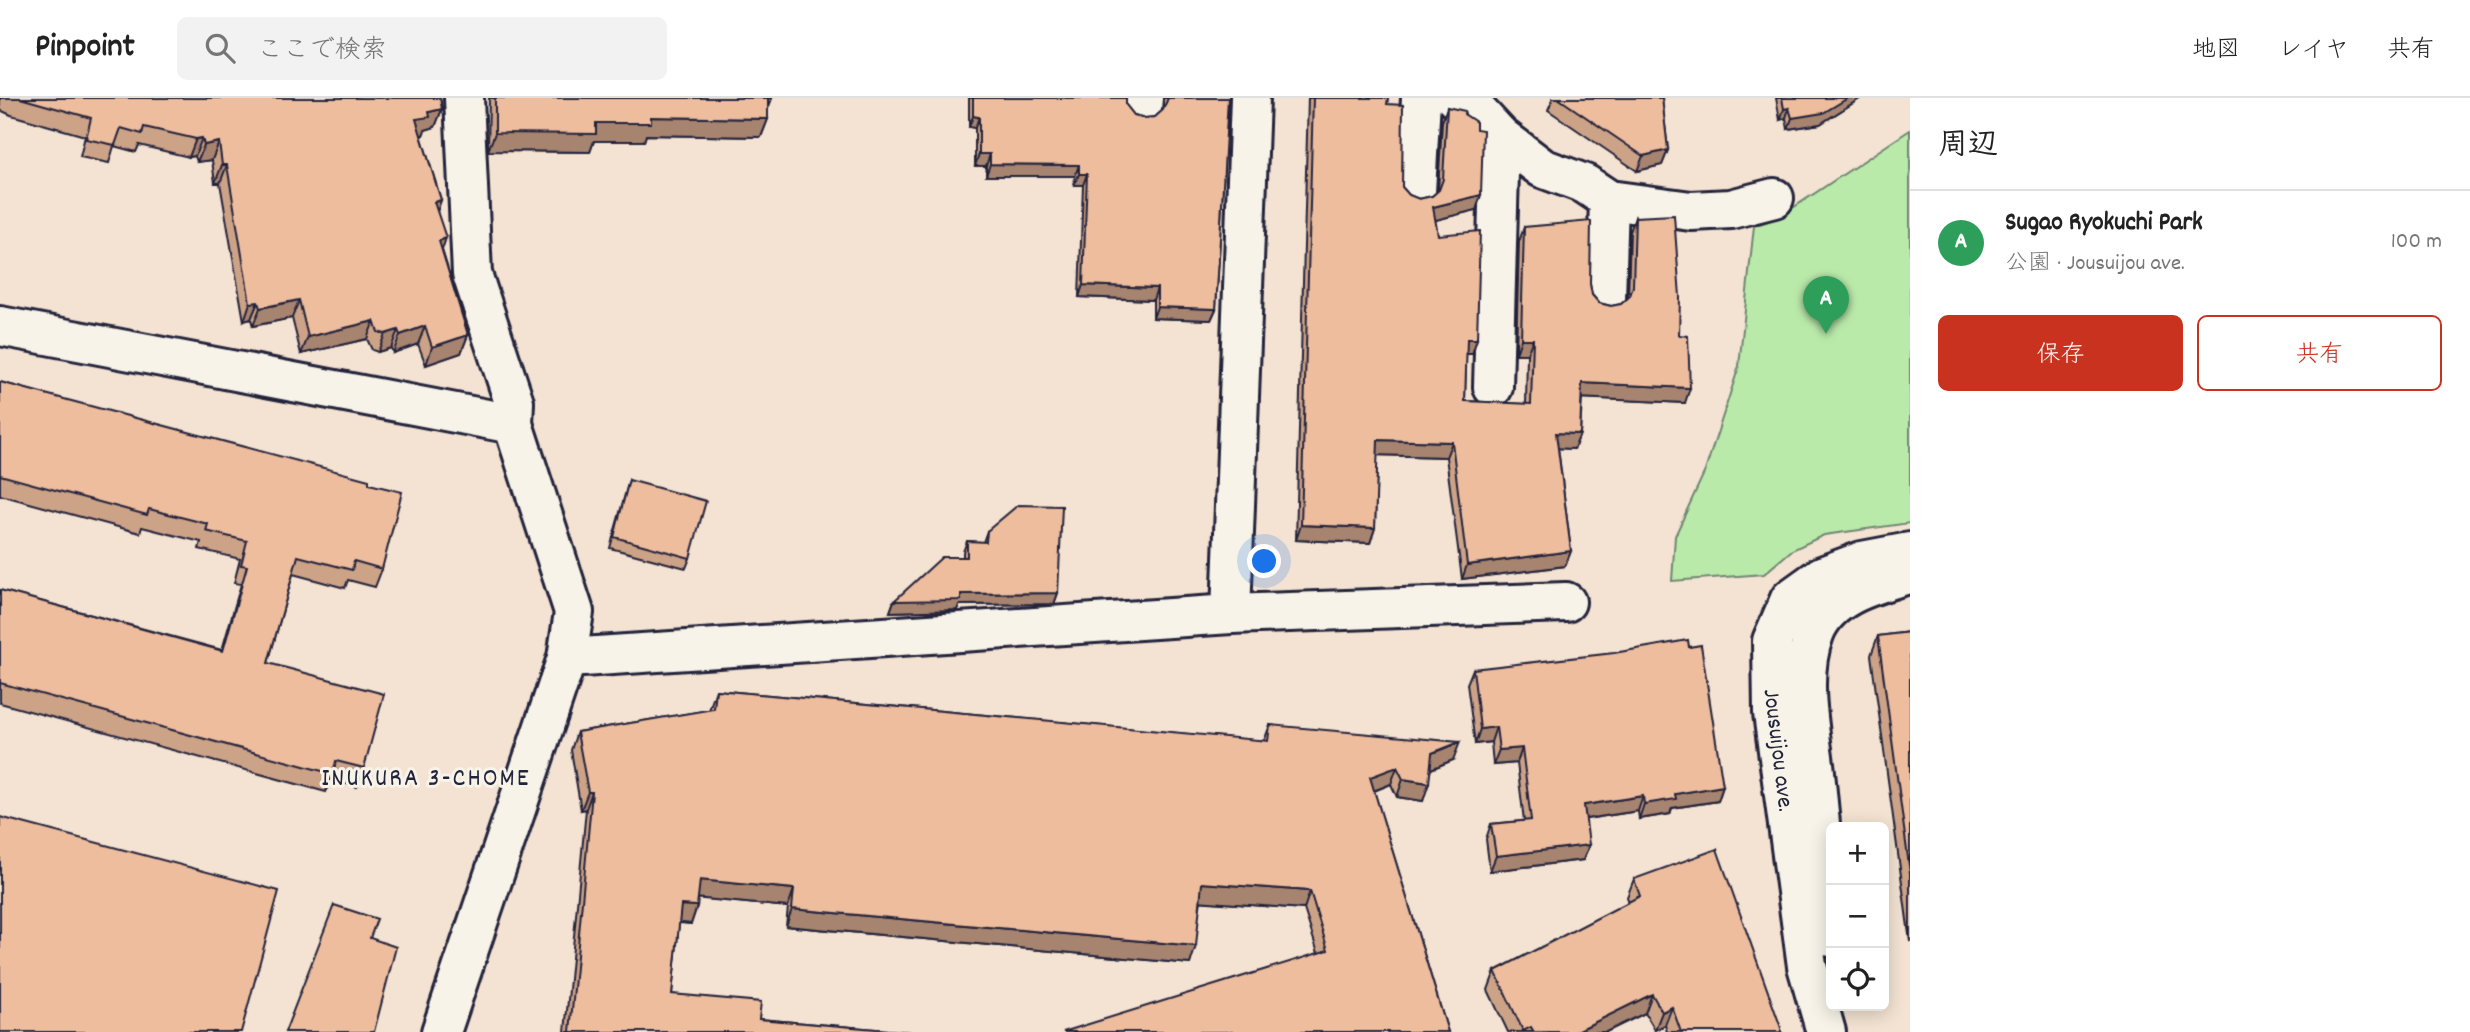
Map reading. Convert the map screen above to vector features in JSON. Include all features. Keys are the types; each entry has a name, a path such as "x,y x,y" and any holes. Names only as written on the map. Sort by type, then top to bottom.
{"street":[{"path":"441,1032 567,658 574,612 513,424 514,402 472,274 464,98"},
{"path":"1231,614 1250,98"},
{"path":"1416,191 1421,98"},
{"path":"1455,98 1475,109 1500,136 1542,168 1585,184 1609,200 1691,211 1731,209 1774,198"},
{"path":"1493,387 1500,136"},
{"path":"1606,299 1609,200"},
{"path":"0,326 513,424"},
{"name":"Jousuijou ave.","path":"1826,1032 1807,966 1773,713 1772,641 1790,599 1822,576 1862,561 1910,552"},
{"name":"Jousuijou ave.","path":"1826,889 1807,706 1808,665 1814,633 1833,607 1864,587 1910,574"},
{"path":"567,658 1231,614 1566,602"},
{"path":"1834,1011 1834,1032"}],"green space":[{"path":"1910,130 1910,523 1824,535 1792,550 1764,574 1672,581 1675,536 1705,471 1739,366 1754,226 1779,217"}],"building":[{"path":"20,98 440,98 442,109 429,112 430,117 416,119 441,200 434,202 446,238 439,241 468,335 432,347 425,326 400,335 398,330 385,334 378,332 374,321 308,337 299,300 260,308 258,302 250,303 227,165 222,165 219,142 204,145 202,138 196,139 144,127 142,134 121,128 115,145 86,139 91,118"},
{"path":"495,98 768,98 768,119 651,117 651,123 596,123 596,134 495,133"},
{"path":"973,98 1126,98 1126,105 1134,115 1145,118 1155,117 1163,110 1168,98 1228,98 1216,309 1157,307 1157,288 1083,285 1087,174 1079,174 1079,165 990,164 990,154 979,154 979,117 973,116"},
{"path":"1313,98 1388,98 1387,104 1403,105 1402,187 1409,195 1419,199 1432,196 1439,190 1443,179 1447,107 1465,111 1464,114 1476,122 1476,129 1483,130 1481,195 1433,207 1438,235 1480,231 1477,339 1467,339 1465,401 1531,404 1533,339 1521,339 1524,227 1591,221 1592,295 1599,303 1611,306 1621,304 1630,296 1633,286 1635,217 1674,215 1680,297 1679,335 1688,336 1690,388 1582,383 1580,434 1556,433 1571,551 1467,565 1452,442 1378,440 1375,528 1301,525"},
{"path":"1558,98 1662,98 1668,150 1643,156"},
{"path":"1782,98 1848,98 1823,113 1792,118 1789,108 1784,109"},
{"path":"0,382 369,480 369,484 402,492 382,569 354,561 352,570 298,556 268,663 384,694 364,768 336,761 333,774 0,683 0,590 223,651 247,566 241,565 247,541 206,531 208,524 149,509 147,515 0,475"},
{"path":"629,480 706,501 690,558 614,537"},
{"path":"1018,505 1062,506 1058,593 961,594 961,600 894,601 942,557 967,557 967,541 986,542 987,531"},
{"path":"1910,632 1910,873 1878,636"},
{"path":"1688,640 1689,647 1701,645 1723,786 1675,794 1676,799 1644,804 1643,796 1584,805 1589,845 1496,856 1491,824 1531,820 1522,748 1499,750 1496,727 1480,729 1473,669 1614,653"},
{"path":"716,690 1268,741 1270,725 1460,742 1432,753 1429,783 1403,779 1397,767 1370,777 1448,1032 1063,1032 1328,950 1310,891 1202,883 1196,946 792,909 794,889 700,880 697,906 681,905 672,994 761,1002 759,1019 911,1032 570,1032 592,792 588,792 577,732 714,709"},
{"path":"0,817 279,891 241,1032 0,1032"},
{"path":"1717,849 1781,1032 1681,1032 1672,1007 1662,1012 1652,994 1575,1032 1534,1032 1531,1027 1523,1031 1495,971 1640,896 1634,879"},
{"path":"334,905 377,919 370,938 396,947 374,1032 285,1032"}],"place":[{"name":"Sugao Ryokuchi Park","path":"1826,334"}],"district":[{"name":"INUKURA 3-CHOME","path":"426,776"}]}
